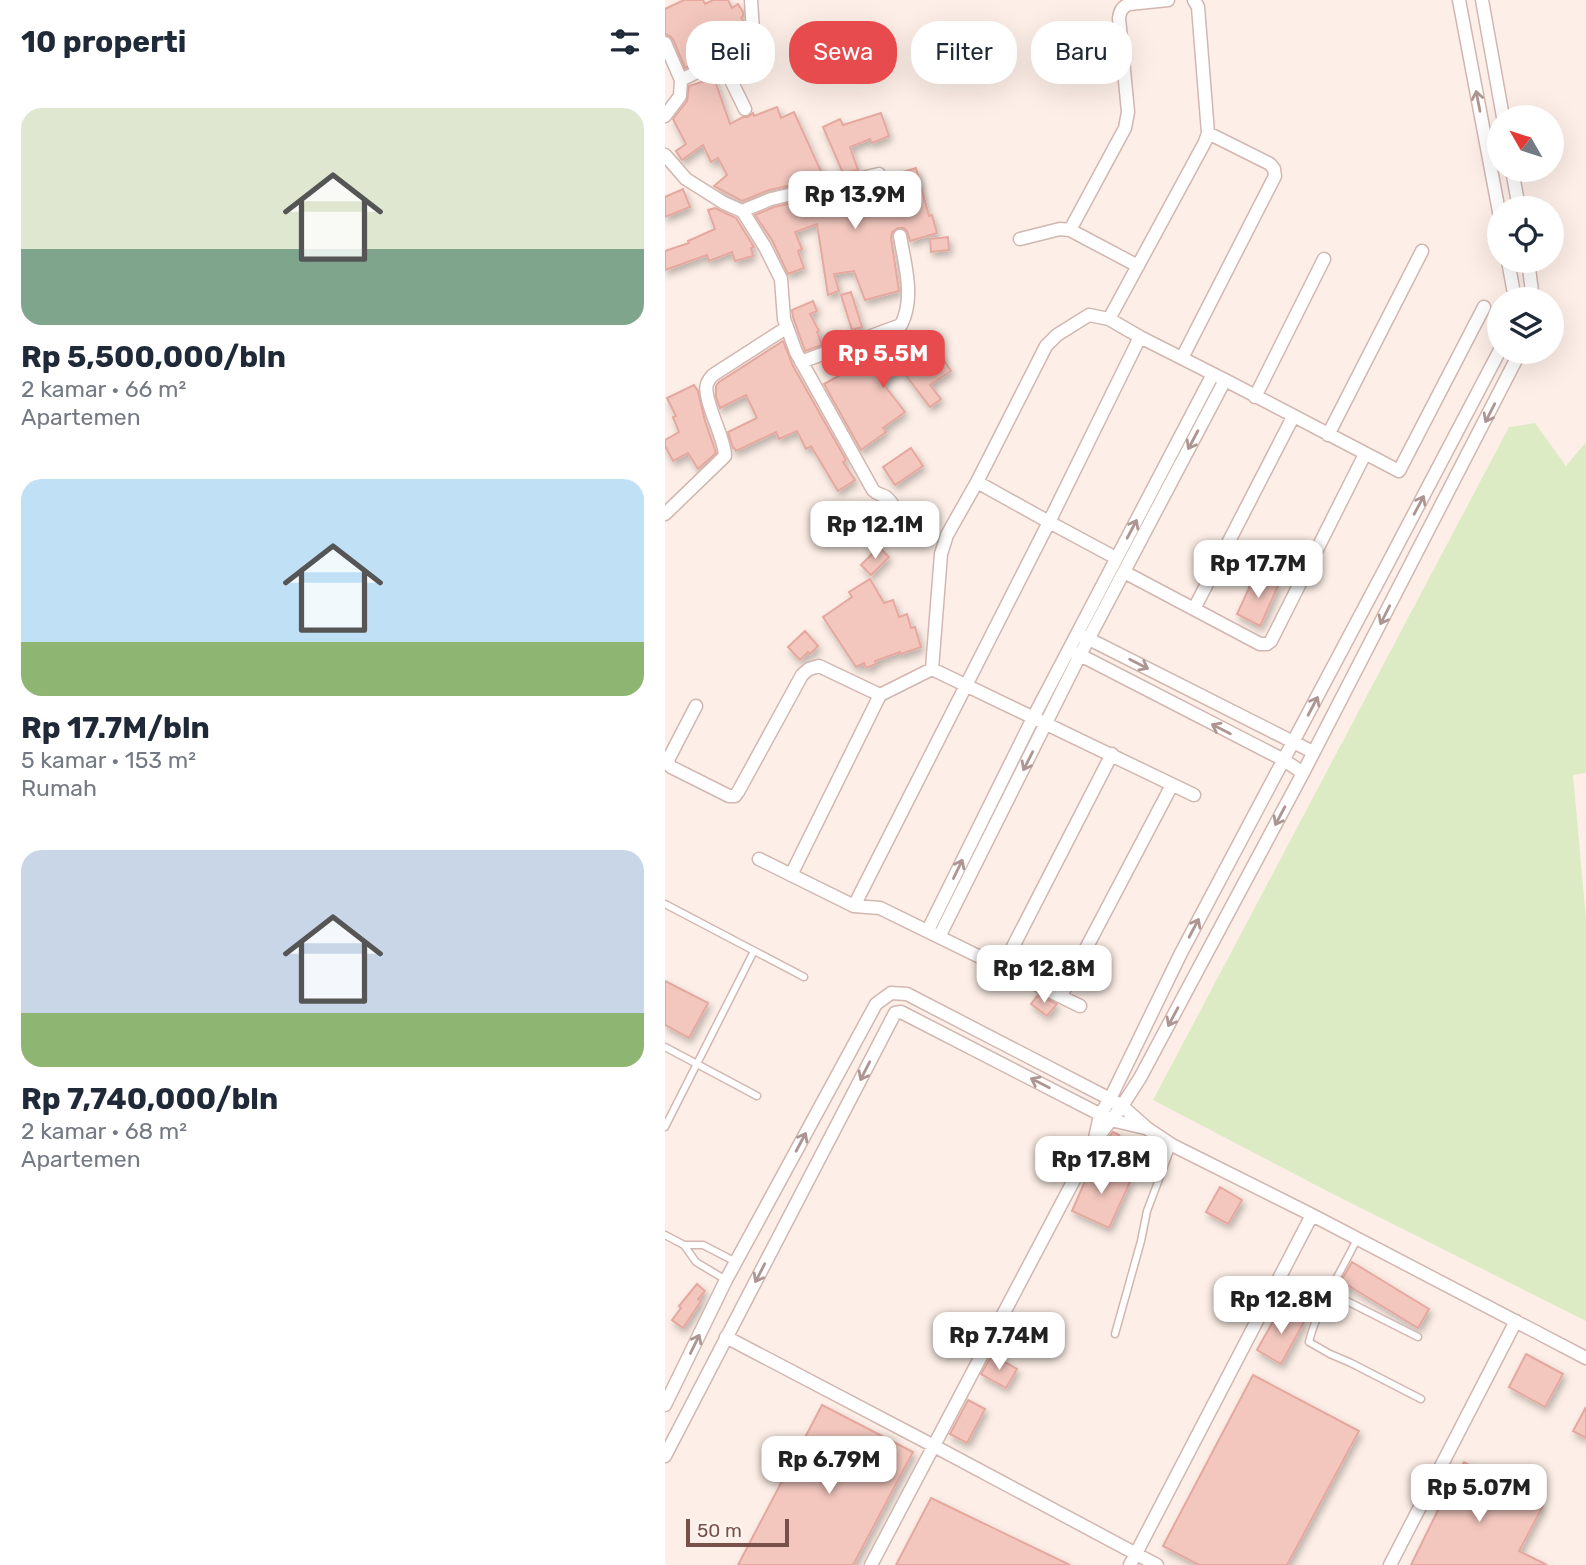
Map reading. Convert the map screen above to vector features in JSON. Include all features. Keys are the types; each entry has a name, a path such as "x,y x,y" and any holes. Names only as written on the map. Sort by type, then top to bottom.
{"street":[{"path":"751,0 752,21"},
{"path":"1070,230 1127,120 1119,18 1121,11 1129,4 1168,0"},
{"path":"1109,319 1208,133 1198,7 1194,0"},
{"path":"1459,0 1496,196"},
{"path":"1482,0 1501,105"},
{"path":"665,43 681,79 680,96 665,116"},
{"path":"681,79 686,77"},
{"path":"733,84 745,109"},
{"path":"1182,358 1275,176 1270,164 1208,133"},
{"path":"665,155 686,179 742,211 781,279 786,328 801,362 873,490 877,495 889,500 898,513"},
{"path":"742,211 771,199 879,174"},
{"path":"1020,239 1060,229 1070,230 1138,266"},
{"path":"801,362 901,325 908,299 900,236"},
{"path":"1328,435 1422,251"},
{"path":"1255,397 1324,259"},
{"path":"932,669 941,554 947,536 1046,346 1057,335 1089,315 1109,319 1399,471 1484,307"},
{"path":"665,514 725,456 708,397 707,382 713,375 786,328"},
{"path":"854,906 1140,337"},
{"path":"871,1565 1094,1142 1106,1117 1110,1099 1181,953 1492,364"},
{"path":"1106,1117 1122,1106 1140,1078 1303,773 1514,364"},
{"path":"933,933 1046,723 1116,558 1213,374"},
{"path":"1083,636 1124,572 1226,380"},
{"path":"1194,610 1293,417"},
{"path":"1124,572 1261,644 1267,644 1271,641 1365,454"},
{"path":"977,482 1116,558"},
{"path":"1083,636 1313,752"},
{"path":"1075,652 1284,760 1303,773"},
{"path":"933,933 1033,718 1075,652"},
{"path":"696,706 668,763 729,796 734,796 802,675 809,669 819,666 880,695"},
{"path":"932,669 1194,795"},
{"path":"791,875 880,695 932,669"},
{"path":"1002,968 1112,754"},
{"path":"1061,996 1172,785"},
{"path":"759,859 854,906 880,908 1080,1006"},
{"path":"665,1405 726,1280 876,1004 891,993 907,994 1110,1099 1172,1145 1312,1215 1586,1359"},
{"path":"887,995 897,1012 1106,1117 1148,1129"},
{"path":"665,1456 893,1015 897,1012"},
{"path":"1133,1560 1312,1215"},
{"path":"1391,1565 1516,1321"},
{"path":"726,1337 934,1446 1133,1560 1157,1565"}],"lane":[{"path":"665,904 804,977"},
{"path":"665,1127 754,951"},
{"path":"665,1047 757,1096"},
{"path":"1115,1334 1147,1211 1172,1145"},
{"path":"665,1235 684,1245 696,1262 726,1280"},
{"path":"1357,1239 1329,1292 1309,1340 1310,1344 1421,1399"},
{"path":"684,1245 703,1245 736,1262"},
{"path":"1329,1292 1418,1337"}],"green space":[{"path":"1535,423 1566,466 1586,442 1586,773 1573,775 1586,919 1586,1321 1153,1100 1509,427"}],"building":[{"path":"684,0 703,0 705,4 713,0 728,0 732,8 738,4 743,12 741,18 743,21 686,21 685,68 673,39 665,34 665,9"},
{"path":"716,84 730,124 753,113 754,116 777,107 781,118 794,112 824,178 769,190 742,201 714,186 727,175 718,158 711,162 703,145 682,160 676,151 686,144 673,119 687,101 689,86"},
{"path":"881,113 889,136 872,143 870,139 850,147 858,170 843,173 823,127 840,119 843,125"},
{"path":"916,168 929,216 932,215 937,233 910,241 904,228 892,232 899,291 865,300 854,271 834,274 839,291 828,295 817,224 795,232 802,249 798,251 804,268 788,274 772,240 755,215 774,207 832,194 838,207 855,199 851,190 881,183 887,177"},
{"path":"683,189 690,207 665,217 665,197"},
{"path":"715,208 736,218 754,247 751,248 753,256 735,261 732,252 709,261 707,255 665,270 665,251 689,243 688,241 715,229 708,210"},
{"path":"948,237 949,250 931,252 930,239"},
{"path":"851,292 862,327 852,330 841,295"},
{"path":"813,301 817,311 810,314 819,331 817,332 822,345 805,351 792,310"},
{"path":"783,341 793,366 855,480 838,491 811,446 806,449 797,431 779,439 776,432 736,451 733,448 728,432 757,418 746,395 720,408 716,386"},
{"path":"906,342 916,357 934,345 951,371 930,385 941,399 930,407 901,369 882,382 905,412 883,428 886,432 861,450 824,384 886,349 889,353"},
{"path":"694,385 716,453 698,469 688,453 673,461 665,446 665,440 679,432 673,417 676,416 667,398"},
{"path":"911,448 923,466 895,485 883,467"},
{"path":"879,547 889,557 871,575 861,565"},
{"path":"1255,575 1278,586 1260,626 1237,614"},
{"path":"870,579 884,603 893,600 899,617 907,614 911,628 915,627 921,647 875,661 876,664 866,668 864,663 856,667 823,617 852,597 849,592"},
{"path":"805,631 818,646 800,660 788,647"},
{"path":"665,981 708,1003 689,1038 665,1025"},
{"path":"1038,995 1057,1004 1047,1016 1031,1004"},
{"path":"1113,1132 1119,1135 1101,1167 1093,1162"},
{"path":"1092,1165 1130,1182 1109,1228 1072,1211"},
{"path":"1220,1187 1242,1200 1228,1224 1206,1212"},
{"path":"1352,1262 1429,1309 1418,1328 1341,1281"},
{"path":"697,1284 705,1291 683,1328 672,1320 681,1308 679,1306"},
{"path":"1280,1309 1304,1322 1281,1364 1257,1350"},
{"path":"1526,1354 1563,1374 1545,1407 1509,1387"},
{"path":"992,1355 1017,1369 1006,1388 981,1374"},
{"path":"1253,1375 1359,1431 1287,1565 1199,1565 1163,1546"},
{"path":"968,1400 985,1409 967,1443 950,1434"},
{"path":"822,1405 913,1452 853,1565 738,1565"},
{"path":"1586,1407 1586,1438 1573,1431"},
{"path":"1464,1462 1543,1506 1519,1551 1547,1565 1411,1565"},
{"path":"931,1498 1070,1565 896,1565"}]}
